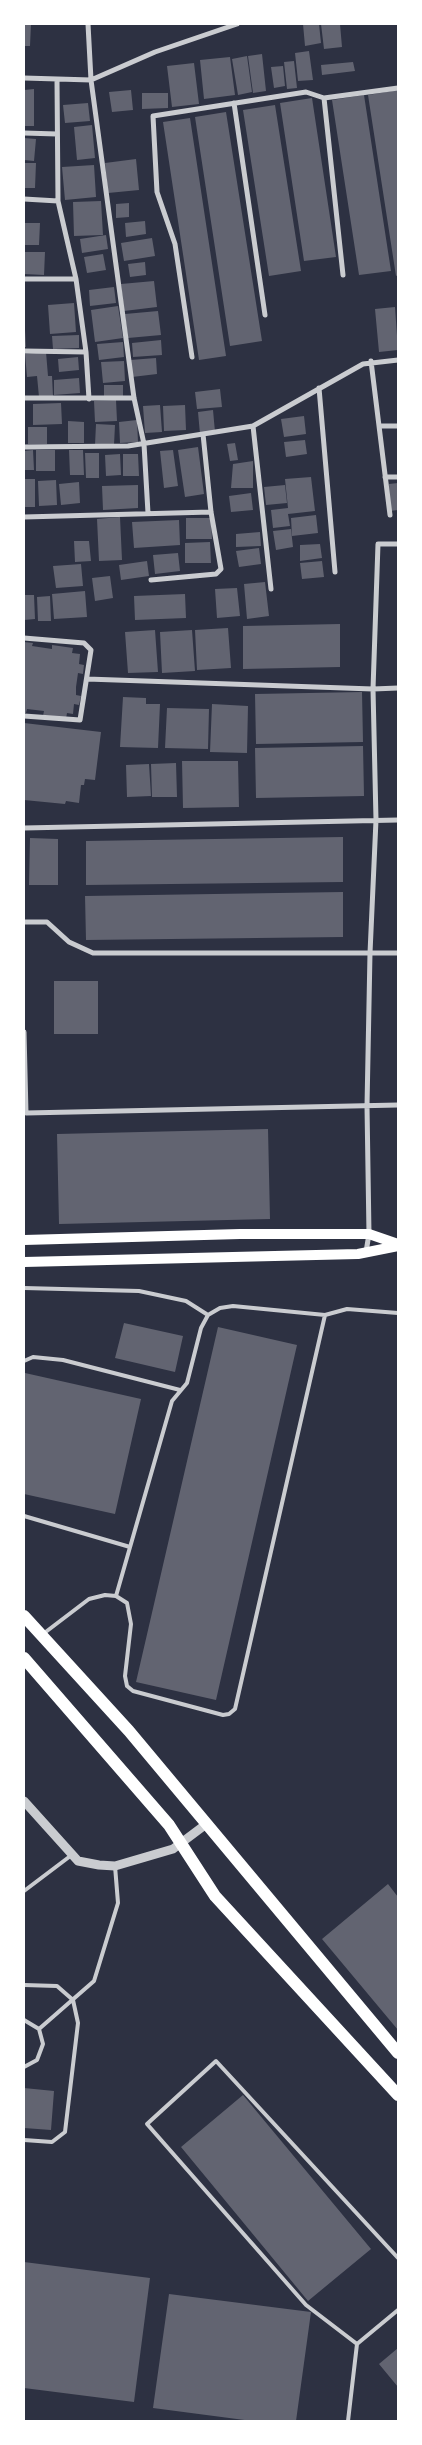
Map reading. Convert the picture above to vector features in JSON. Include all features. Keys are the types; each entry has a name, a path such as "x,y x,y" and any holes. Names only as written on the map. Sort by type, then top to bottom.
{"main road":[{"path":"24,1240 240,1234 369,1234 398,1245"},
{"path":"24,1262 365,1254 398,1245"},
{"path":"24,1616 129,1731 205,1825 398,2053"},
{"path":"24,1658 169,1825 215,1896 398,2095"}],"street":[{"path":"88,24 90,80 134,398 144,444 148,513"},
{"path":"24,78 90,80 155,52 233,24"},
{"path":"57,80 58,201 76,279 86,352 89,399"},
{"path":"192,357 175,244 157,192 153,116 306,92 324,98 398,88"},
{"path":"324,98 343,275"},
{"path":"234,102 265,314"},
{"path":"24,133 57,134"},
{"path":"24,199 58,201"},
{"path":"24,279 76,279"},
{"path":"24,352 86,352"},
{"path":"24,447 99,448 144,444 254,426 362,364 371,361 398,360"},
{"path":"371,361 390,515"},
{"path":"319,388 335,572"},
{"path":"24,398 134,398"},
{"path":"254,426 270,588"},
{"path":"379,426 398,426"},
{"path":"151,580 216,574 221,569 211,512 203,434"},
{"path":"385,477 398,477"},
{"path":"24,517 211,512"},
{"path":"365,1254 369,1234 367,1106 370,953 376,820 373,689 378,544 398,544"},
{"path":"24,638 84,643 89,645 91,650 80,720 24,716"},
{"path":"87,679 373,689 398,688"},
{"path":"24,828 398,820"},
{"path":"24,922 47,922 69,942 93,953 398,953"},
{"path":"24,1032 26,1113 398,1105"},
{"path":"24,1800 78,1861 115,1866 173,1849 205,1825"}],"lane":[{"path":"24,1288 138,1292 186,1301 208,1315"},
{"path":"116,1596 172,1401 187,1384 201,1328 208,1315 220,1308 233,1306 325,1315 347,1310 398,1313"},
{"path":"41,1635 89,1599 105,1595 116,1596 127,1603 132,1624 125,1676 127,1686 133,1692 223,1715 229,1714 235,1709 325,1315"},
{"path":"24,1361 33,1358 63,1360 180,1390"},
{"path":"24,1516 130,1547"},
{"path":"24,1891 73,1854"},
{"path":"39,2029 94,1981 99,1970 118,1903 115,1866"},
{"path":"24,1985 57,1986 73,2000 78,2023 65,2132 52,2142 24,2140"},
{"path":"24,2020 32,2023 39,2029 44,2044 37,2060 24,2067"},
{"path":"357,2344 306,2305 147,2124 216,2061 398,2258"},
{"path":"348,2421 357,2344 398,2310"}],"building":[{"path":"24,24 31,24 30,46 24,46"},
{"path":"303,24 319,24 321,43 305,46"},
{"path":"321,24 340,24 342,47 324,49"},
{"path":"309,51 313,80 298,81 295,53"},
{"path":"262,54 266,91 253,93 248,56"},
{"path":"247,56 252,92 238,95 232,59"},
{"path":"230,57 235,95 204,99 200,60"},
{"path":"294,61 297,88 287,89 284,62"},
{"path":"353,62 355,71 322,75 321,65"},
{"path":"194,63 199,104 172,107 167,66"},
{"path":"283,66 285,86 274,88 271,67"},
{"path":"34,89 34,126 24,126 24,90"},
{"path":"131,90 133,110 112,112 109,92"},
{"path":"398,90 398,275 396,276 368,95"},
{"path":"142,93 168,93 168,108 142,109"},
{"path":"364,95 391,271 359,275 332,100"},
{"path":"312,98 336,257 304,261 280,103"},
{"path":"88,103 90,121 65,123 63,105"},
{"path":"275,105 301,271 269,276 243,110"},
{"path":"226,112 262,341 230,346 195,117"},
{"path":"190,118 226,356 199,360 163,122"},
{"path":"92,125 95,158 77,160 74,127"},
{"path":"24,138 36,139 34,161 24,160"},
{"path":"136,159 139,190 108,193 105,163"},
{"path":"24,163 36,163 35,188 24,188"},
{"path":"94,165 96,197 65,200 62,167"},
{"path":"101,201 103,235 74,236 73,202"},
{"path":"129,203 129,217 116,218 116,204"},
{"path":"145,221 146,234 126,237 125,223"},
{"path":"24,223 40,223 39,245 24,245"},
{"path":"106,235 108,249 82,253 80,239"},
{"path":"152,238 155,256 124,261 121,243"},
{"path":"24,252 45,252 44,275 24,274"},
{"path":"103,254 106,270 87,273 84,257"},
{"path":"145,262 146,275 130,277 128,264"},
{"path":"154,281 157,307 124,311 121,284"},
{"path":"114,287 116,303 90,306 89,290"},
{"path":"74,303 76,332 50,334 48,305"},
{"path":"118,306 123,338 95,342 91,310"},
{"path":"395,307 398,350 379,352 375,309"},
{"path":"158,311 161,335 128,338 125,314"},
{"path":"25,330 26,347 24,347"},
{"path":"79,335 79,348 53,349 52,336"},
{"path":"161,340 162,355 133,357 132,343"},
{"path":"123,342 124,357 99,360 97,344"},
{"path":"46,352 48,376 52,376 53,396 39,397 37,376 27,377 25,354"},
{"path":"78,357 79,370 59,372 58,359"},
{"path":"156,358 157,374 132,377 130,360"},
{"path":"124,361 125,381 103,383 101,362"},
{"path":"79,378 80,393 54,395 54,380"},
{"path":"104,385 123,385 123,397 104,398"},
{"path":"220,389 222,407 197,409 195,392"},
{"path":"116,400 117,421 95,422 94,401"},
{"path":"61,403 62,424 33,425 33,404"},
{"path":"160,405 162,432 145,433 143,406"},
{"path":"185,405 186,430 164,431 163,406"},
{"path":"213,410 215,432 200,434 198,412"},
{"path":"304,416 306,434 284,437 281,419"},
{"path":"137,420 138,442 120,443 119,422"},
{"path":"68,421 84,422 84,443 68,443"},
{"path":"96,424 115,425 114,445 95,445"},
{"path":"28,427 47,427 47,444 28,444"},
{"path":"305,440 307,454 286,457 284,442"},
{"path":"235,443 238,460 230,461 227,444"},
{"path":"198,447 204,494 185,497 178,450"},
{"path":"33,450 34,470 24,470 24,451"},
{"path":"36,450 55,450 55,471 36,471"},
{"path":"69,450 83,450 84,475 70,475"},
{"path":"173,450 178,486 164,488 160,451"},
{"path":"85,453 99,453 99,478 86,478"},
{"path":"120,454 121,475 106,476 105,455"},
{"path":"123,454 138,454 139,476 123,476"},
{"path":"253,461 253,488 231,488 233,464"},
{"path":"311,477 315,511 288,514 290,526 273,528 271,510 288,508 285,479"},
{"path":"24,479 35,479 35,507 24,507"},
{"path":"56,480 57,505 39,506 38,481"},
{"path":"79,482 80,503 61,505 59,484"},
{"path":"398,483 398,510 390,511 389,484"},
{"path":"138,485 138,508 103,510 102,486"},
{"path":"285,485 287,503 266,505 264,487"},
{"path":"251,493 253,510 231,512 229,496"},
{"path":"316,515 318,533 292,536 291,518"},
{"path":"120,517 122,560 99,561 97,519"},
{"path":"186,518 211,518 212,539 186,539"},
{"path":"179,520 180,545 134,548 132,522"},
{"path":"291,529 293,547 276,550 273,531"},
{"path":"260,532 261,546 236,547 236,534"},
{"path":"74,541 89,541 91,561 75,562"},
{"path":"210,542 211,563 185,563 185,543"},
{"path":"320,544 322,558 300,561 300,545"},
{"path":"259,548 261,564 239,567 236,551"},
{"path":"178,553 180,571 155,574 153,555"},
{"path":"147,561 149,576 121,580 119,565"},
{"path":"322,561 324,577 302,579 300,563"},
{"path":"81,564 83,586 56,588 53,566"},
{"path":"110,576 113,598 95,601 92,578"},
{"path":"265,582 269,616 247,619 244,584"},
{"path":"237,588 240,616 217,618 215,589"},
{"path":"85,591 87,617 54,619 52,594"},
{"path":"185,594 186,618 135,620 134,596"},
{"path":"24,595 34,595 35,619 24,620"},
{"path":"50,596 51,621 38,621 37,597"},
{"path":"340,624 340,667 243,669 243,626"},
{"path":"228,628 231,668 197,670 195,630"},
{"path":"155,630 158,672 128,673 125,632"},
{"path":"192,630 195,671 162,673 160,632"},
{"path":"24,642 33,643 32,646 52,649 52,645 73,648 72,653 80,654 79,664 84,665 83,674 78,673 76,695 81,696 79,705 74,704 73,714 67,713 66,719 43,716 44,711 27,709 26,713 24,713"},
{"path":"362,692 363,742 256,744 255,694"},
{"path":"123,697 146,698 146,704 160,704 158,748 120,747"},
{"path":"212,704 248,706 247,753 210,752"},
{"path":"167,708 209,709 208,749 165,748"},
{"path":"24,723 101,732 95,780 85,779 84,785 81,785 79,803 66,801 65,804 24,800"},
{"path":"363,746 364,796 256,798 255,748"},
{"path":"182,761 238,761 239,807 183,808"},
{"path":"176,763 177,797 152,797 151,764"},
{"path":"149,764 151,796 127,797 126,765"},
{"path":"343,837 343,882 86,885 86,841"},
{"path":"30,838 58,839 58,885 29,885"},
{"path":"343,892 343,937 86,940 85,896"},
{"path":"54,981 98,981 98,1034 54,1034"},
{"path":"268,1129 270,1219 59,1224 57,1134"},
{"path":"124,1323 183,1336 175,1372 115,1358"},
{"path":"218,1327 297,1345 216,1700 136,1682"},
{"path":"25,1373 141,1399 115,1514 24,1494"},
{"path":"388,1884 398,1897 398,2030 322,1939"},
{"path":"24,2088 54,2091 51,2130 24,2128"},
{"path":"243,2095 371,2249 308,2301 181,2147"},
{"path":"24,2262 150,2278 134,2402 24,2388"},
{"path":"169,2294 311,2312 296,2421 252,2421 153,2408"},
{"path":"398,2348 398,2387 379,2364"}]}
